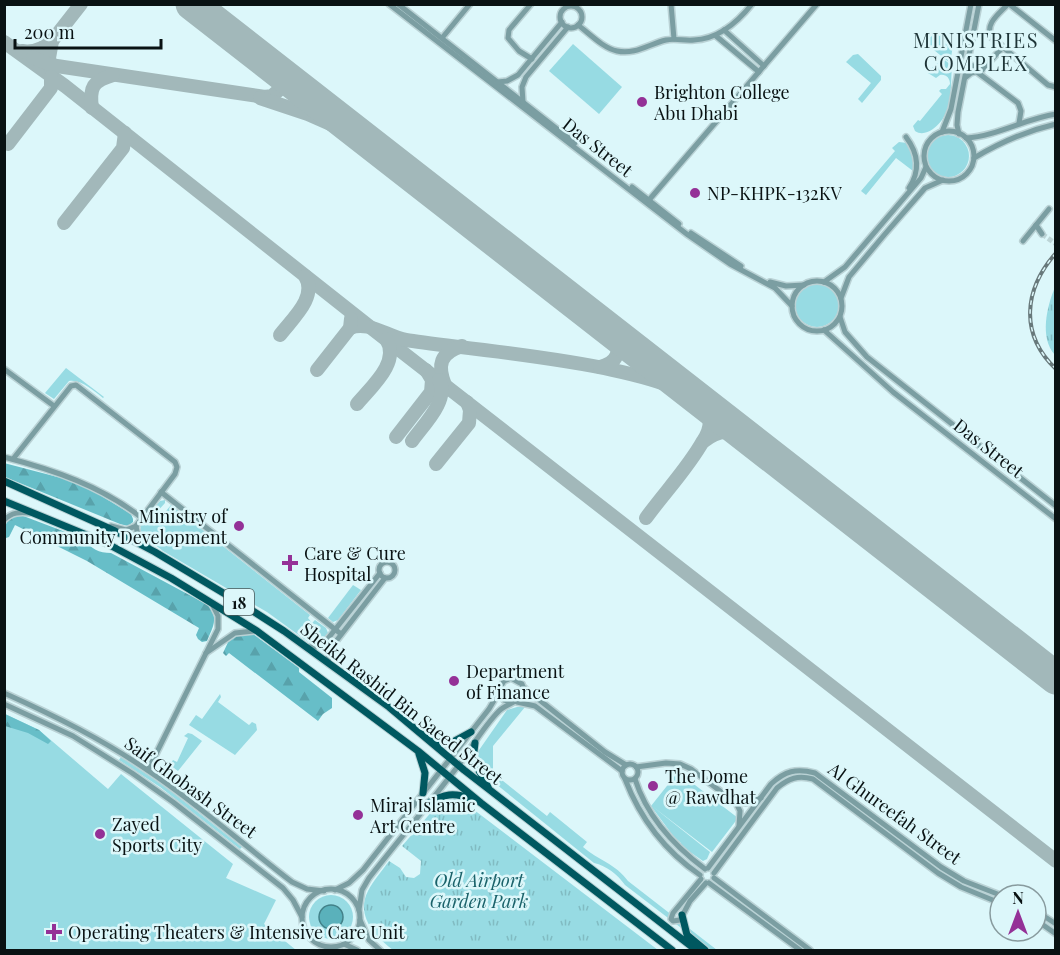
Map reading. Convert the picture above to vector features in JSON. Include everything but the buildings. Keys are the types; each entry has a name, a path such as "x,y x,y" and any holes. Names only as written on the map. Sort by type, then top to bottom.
{"main road":[{"name":"Sheikh Rashid Bin Saeed Street","path":"4,481 155,552 245,606 307,647 429,740 458,766 696,951"},
{"name":"Sheikh Rashid Bin Saeed Street","path":"4,501 38,513 106,543 171,578 257,631 418,751 449,778 672,951"},
{"path":"429,740 447,744 471,732"},
{"path":"475,743 473,760 489,789"},
{"path":"418,751 425,773 423,793"},
{"path":"428,803 443,795 455,794 481,803"},
{"path":"682,915 687,935 705,951"}],"street":[{"name":"Das Street","path":"389,4 688,236 730,264 775,288 792,306"},
{"name":"Das Street","path":"398,4 717,252 764,279 786,286 804,285"},
{"path":"442,38 470,4"},
{"path":"531,4 509,30 508,38 519,51 539,62"},
{"path":"558,4 563,10"},
{"path":"671,4 674,39"},
{"path":"496,81 512,80 523,75 539,62 568,27 578,25 609,48 632,52 664,40 696,40 716,36 752,4"},
{"path":"649,200 817,4"},
{"path":"942,132 951,109 971,4"},
{"path":"959,134 957,120 978,4"},
{"path":"1056,41 1008,4 988,29 991,37 1050,86 1056,87"},
{"path":"568,27 562,22 560,16 563,10 570,7 580,7 582,16 578,25"},
{"path":"523,102 523,75 533,58 562,22"},
{"path":"724,30 764,66"},
{"path":"716,36 759,72"},
{"path":"733,50 734,45 738,44"},
{"path":"964,80 970,73 982,70 1003,47"},
{"path":"967,63 977,68 987,64"},
{"path":"977,72 1017,101 1021,108 1019,123"},
{"path":"966,138 987,136 1019,123 1056,114"},
{"path":"974,158 1026,132 1056,124"},
{"path":"951,131 959,134 966,138 973,149 974,158 970,170 964,176 952,181 933,176 926,167 924,158 926,146 931,138 942,132 951,131"},
{"path":"900,202 913,182 917,166 915,151 906,137"},
{"path":"824,282 845,267 921,178 926,167"},
{"path":"841,298 834,288 824,282 811,282 804,285 796,294 792,306 794,314 800,324 811,330 824,330 835,324 840,317 841,298 849,278 925,188 944,180"},
{"path":"1023,241 1049,209"},
{"path":"1036,225 1042,234"},
{"name":"Das Street","path":"840,317 845,332 867,357 1056,506"},
{"name":"Das Street","path":"824,330 893,392 1056,519"},
{"path":"4,369 54,406"},
{"path":"13,459 71,386 76,385 175,462 177,467 175,474 136,526 123,530 92,521"},
{"path":"4,457 66,475 93,486 115,498 142,518"},
{"path":"161,492 341,634"},
{"path":"4,520 16,513 38,513"},
{"path":"136,526 139,538 155,552"},
{"path":"307,647 321,645 383,575"},
{"path":"329,664 330,649 368,594"},
{"path":"148,770 218,626 211,602"},
{"path":"206,653 235,633 247,630 257,631"},
{"path":"335,890 359,875 471,732 499,692 501,683 507,679 517,680 604,752 626,765 632,764 636,767 666,763 680,764 691,769 736,803 740,811 739,827"},
{"path":"380,951 369,940 360,919 362,890 499,711 523,694 523,687"},
{"path":"499,692 504,700 535,706 622,771 633,801 653,831 686,866 800,951"},
{"name":"Saif Ghobash Street","path":"4,693 71,724 148,770 297,885 324,891"},
{"name":"Saif Ghobash Street","path":"4,704 73,736 173,802 286,891 302,917"},
{"path":"622,771 626,765"},
{"path":"625,778 629,780 655,766"},
{"path":"636,767 641,797 666,835 691,858 810,951"},
{"name":"Al Ghureefah Street","path":"710,872 739,827 771,784 780,775 791,770 803,770 815,773 942,867 964,881 988,890"},
{"name":"Al Ghureefah Street","path":"710,872 777,789 785,781 803,776 813,779 938,873 961,888 988,898"},
{"path":"736,803 747,803 761,798"},
{"path":"259,869 265,867 264,860"},
{"path":"710,872 678,921 671,919 673,913 710,872"},
{"path":"359,910 344,892 324,891 310,898 304,907 302,917 304,930 314,942 329,947 344,944 355,933 360,919"},
{"path":"344,944 357,951"}],"green space":[{"path":"936,33 946,33 951,39 950,63 924,42"},
{"path":"573,44 622,87 599,114 549,71"},
{"path":"858,54 881,76 881,80 862,103 858,99 871,83 846,62 853,55"},
{"path":"941,57 952,66 948,108 940,123 933,129 920,133 915,131 913,126 918,120 920,121 942,94 939,91 946,89 950,84 946,76 940,75 936,78 928,73"},
{"path":"948,135 963,141 969,156 963,171 948,177 933,171 927,156 933,141"},
{"path":"899,142 907,143 913,156 913,171 896,158 866,195 861,191 895,151 892,148"},
{"path":"817,283 832,290 839,305 832,320 817,327 802,320 795,305 802,290"},
{"path":"1055,287 1055,355 1047,340 1046,322 1049,303"},
{"path":"66,368 104,397 74,381 69,381 54,399 45,393"},
{"path":"4,463 69,480 95,492 131,514 133,522 128,526 120,524 5,477"},
{"path":"165,500 156,513 161,517 171,505 310,615 308,618 312,623 315,620 326,628 328,633 319,644 311,644 267,612 163,551 140,533 141,523 160,501"},
{"path":"18,514 84,539 96,550 111,553 208,605 214,618 207,641 202,642 198,639 196,635 199,628 87,561 15,525 9,537 6,538 6,523"},
{"path":"353,585 361,590 338,620 333,622 328,618"},
{"path":"240,633 253,634 299,668 299,672 332,698 332,708 318,721 229,653 226,656 223,653 230,638"},
{"path":"220,694 218,702 249,725 252,722 256,724 257,730 235,755 189,725 196,715 202,719"},
{"path":"525,707 493,746 493,773 547,816 550,812 587,842 583,847 618,870 628,881 717,950 710,950 625,885 611,871 594,863 481,772 476,758 477,753 507,710"},
{"name":"Zayed Sports City","path":"5,714 39,730 108,789 121,774 233,864 226,878 276,900 264,924 296,950 5,950"},
{"path":"5,714 39,730 51,741 48,744 28,733 5,726"},
{"path":"188,733 202,741 178,771 170,765 173,760 177,762 188,738 184,736"},
{"path":"121,757 166,787 242,847 240,849 160,787 119,760"},
{"path":"678,772 738,818 712,852 652,806 710,852 707,859 703,861 680,845 681,843 651,806"},
{"name":"Old Airport Garden Park","path":"448,798 461,800 658,950 393,950 369,925 364,909 365,900 370,887 389,861 400,868 406,877 414,878 420,874 421,861 402,846 440,802"},
{"path":"331,895 346,902 353,917 346,932 331,939 316,932 309,917 316,902"}],"shaded area":[{"path":"331,905 336,906 342,912 342,922 336,928 331,929 326,928 320,922 319,917 320,912 326,906"}],"taxiway":[{"path":"52,41 81,4"},
{"path":"22,51 38,50 52,41 49,58 52,72"},
{"path":"4,42 65,86 370,327 1056,861"},
{"path":"33,57 50,65 265,97 272,96 280,89 279,79 270,65"},
{"path":"92,108 91,95 94,86 113,75"},
{"path":"8,144 51,88 51,77"},
{"path":"260,98 308,114 342,129 384,155"},
{"path":"64,223 123,148 125,133"},
{"path":"280,335 306,300 308,284 305,276"},
{"path":"317,370 350,328 351,319"},
{"path":"350,328 371,327 406,340 571,362 621,372 663,383 695,398 709,415 708,432 690,461 646,518"},
{"path":"600,367 611,363 618,351 615,335"},
{"path":"357,404 387,365 390,348 386,339"},
{"path":"445,385 441,371 442,361 449,352 462,346"},
{"path":"396,437 431,392 432,380 426,370"},
{"path":"412,441 438,404 441,396 439,380"},
{"path":"436,464 469,423 470,410 467,402"},
{"path":"704,441 725,432 747,437"}],"runway":[{"path":"192,4 1056,678"}],"tunnel":[{"path":"1042,234 1056,244"}],"railway":[{"path":"1056,253 1037,281 1030,311 1031,326 1036,341 1056,369"}],"place":[{"name":"Brighton College Abu Dhabi","path":"642,102"},
{"name":"NP-KHPK-132KV","path":"695,193"},
{"name":"Ministry of Community Development","path":"239,526"},
{"name":"Care & Cure Hospital","path":"290,563"},
{"name":"Department of Finance","path":"454,681"},
{"name":"The Dome @ Rawdhat","path":"653,786"},
{"name":"Miraj Islamic Art Centre","path":"358,815"},
{"name":"Zayed Sports City","path":"100,834"},
{"name":"Operating Theaters & Intensive Care Unit","path":"54,932"}],"district":[{"name":"MINISTRIES COMPLEX","path":"976,50"}]}
